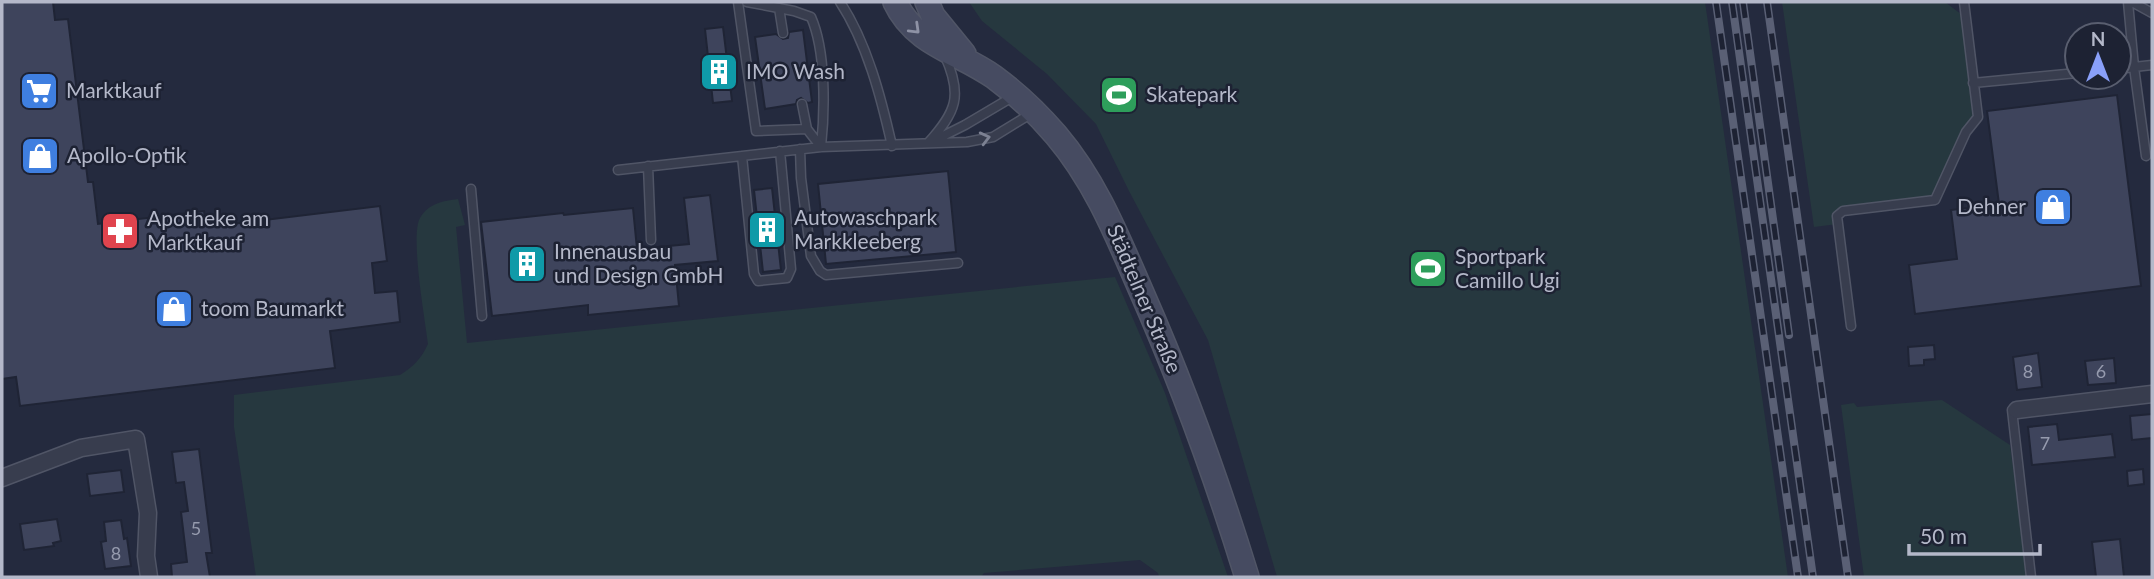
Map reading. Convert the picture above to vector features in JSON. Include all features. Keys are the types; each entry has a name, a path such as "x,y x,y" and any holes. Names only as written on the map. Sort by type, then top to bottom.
{"street":[{"name":"Städtelner Straße","path":"895,2 907,22 919,34 942,50 974,64"},
{"name":"Städtelner Straße","path":"927,2 933,16 950,39 974,64 1035,111 1078,163 1106,211 1175,370 1221,491 1247,577"},
{"path":"2017,410 2152,394"},
{"path":"2,478 81,448 136,439 148,513 146,556 149,577"}],"lane":[{"path":"738,2 756,131 807,129"},
{"path":"747,2 811,17 817,30 825,108 821,147"},
{"path":"840,2 855,24 892,146"},
{"path":"1852,326 1838,216 1843,211 1935,200 1966,132 1978,117 1964,2"},
{"path":"2130,2 2152,13"},
{"path":"2130,2 2134,67 2146,156"},
{"path":"779,8 783,33"},
{"path":"928,143 946,123 954,109 955,80 942,50"},
{"path":"2134,67 2152,65"},
{"path":"1973,83 2063,74"},
{"path":"928,143 1016,95"},
{"path":"802,104 807,129 821,147"},
{"path":"618,170 821,147 967,142 993,137 1035,111"},
{"path":"800,149 811,256 820,271 826,275 958,263"},
{"path":"743,156 754,274 758,281 787,278 791,269 780,151"},
{"path":"648,166 651,240"},
{"path":"471,189 482,316"},
{"path":"2017,410 2012,410 2031,577"}],"shaded area":[{"name":"Sportpark Camillo Ugi","path":"969,2 1705,2 1788,577 1277,577 1208,340 1096,124 1047,74 982,21"},
{"path":"1782,2 1945,2 1966,18 1978,117 1935,200 1843,211 1838,224 1814,227"},
{"path":"458,199 465,225 456,227 467,343 1115,277 1165,393 1228,577 1159,577 1158,573 1140,560 984,573 981,577 256,577 234,427 234,395 400,375 413,365 428,344 417,259 417,228 420,218 432,206"},
{"path":"1942,400 2010,445 2028,577 1864,577 1841,405 1854,403 1857,407"}],"building":[{"name":"toom Baumarkt","path":"2,2 53,2 55,20 68,19 88,182 93,182 98,224 204,211 206,224 214,223 214,226 380,206 387,261 372,263 375,293 397,291 400,322 330,331 335,368 20,406 16,377 2,379"},
{"name":"IMO Wash","path":"723,27 732,101 713,103 705,29"},
{"path":"803,30 812,102 808,103 801,98 796,104 765,109 755,37 776,34 783,39 788,38 789,32"},
{"name":"Dehner","path":"2117,95 2141,286 1915,314 1909,265 1957,259 1951,210 1999,204 1987,111"},
{"path":"948,171 956,252 826,264 818,184"},
{"name":"Autowaschpark Markkleeberg","path":"772,188 781,270 763,272 754,190"},
{"path":"710,195 718,261 675,265 679,306 588,315 588,305 492,316 481,222 633,208 637,249 689,244 684,198"},
{"path":"1934,345 1935,359 1924,360 1924,365 1909,366 1908,347"},
{"path":"2038,353 2042,387 2017,390 2013,357"},
{"path":"2114,358 2116,383 2088,385 2085,361"},
{"path":"2152,414 2152,438 2132,440 2130,416"},
{"path":"2057,424 2059,440 2112,434 2115,457 2032,465 2028,427"},
{"path":"199,449 212,553 206,553 210,577 172,577 171,564 187,562 181,512 188,511 184,482 176,483 172,452"},
{"path":"2143,469 2144,484 2128,486 2127,471"},
{"path":"121,470 124,492 90,496 87,474"},
{"path":"57,519 61,541 53,543 54,546 24,550 20,524"},
{"path":"121,520 131,566 105,569 101,542 106,541 104,522"},
{"path":"2120,539 2124,577 2096,577 2092,542"}],"railway":[{"path":"1716,2 1798,577"},
{"path":"1732,2 1813,577"},
{"path":"1743,2 1789,335"},
{"path":"1767,2 1848,577"}],"place":[{"name":"IMO Wash","path":"719,72"},
{"name":"Marktkauf","path":"39,91"},
{"name":"Skatepark","path":"1119,95"},
{"name":"Apollo-Optik","path":"40,156"},
{"name":"Dehner","path":"2053,207"},
{"name":"Autowaschpark Markkleeberg","path":"767,230"},
{"name":"Apotheke am Marktkauf","path":"120,231"},
{"name":"Innenausbau und Design GmbH","path":"527,264"},
{"name":"Sportpark Camillo Ugi","path":"1428,269"},
{"name":"toom Baumarkt","path":"174,309"}]}
